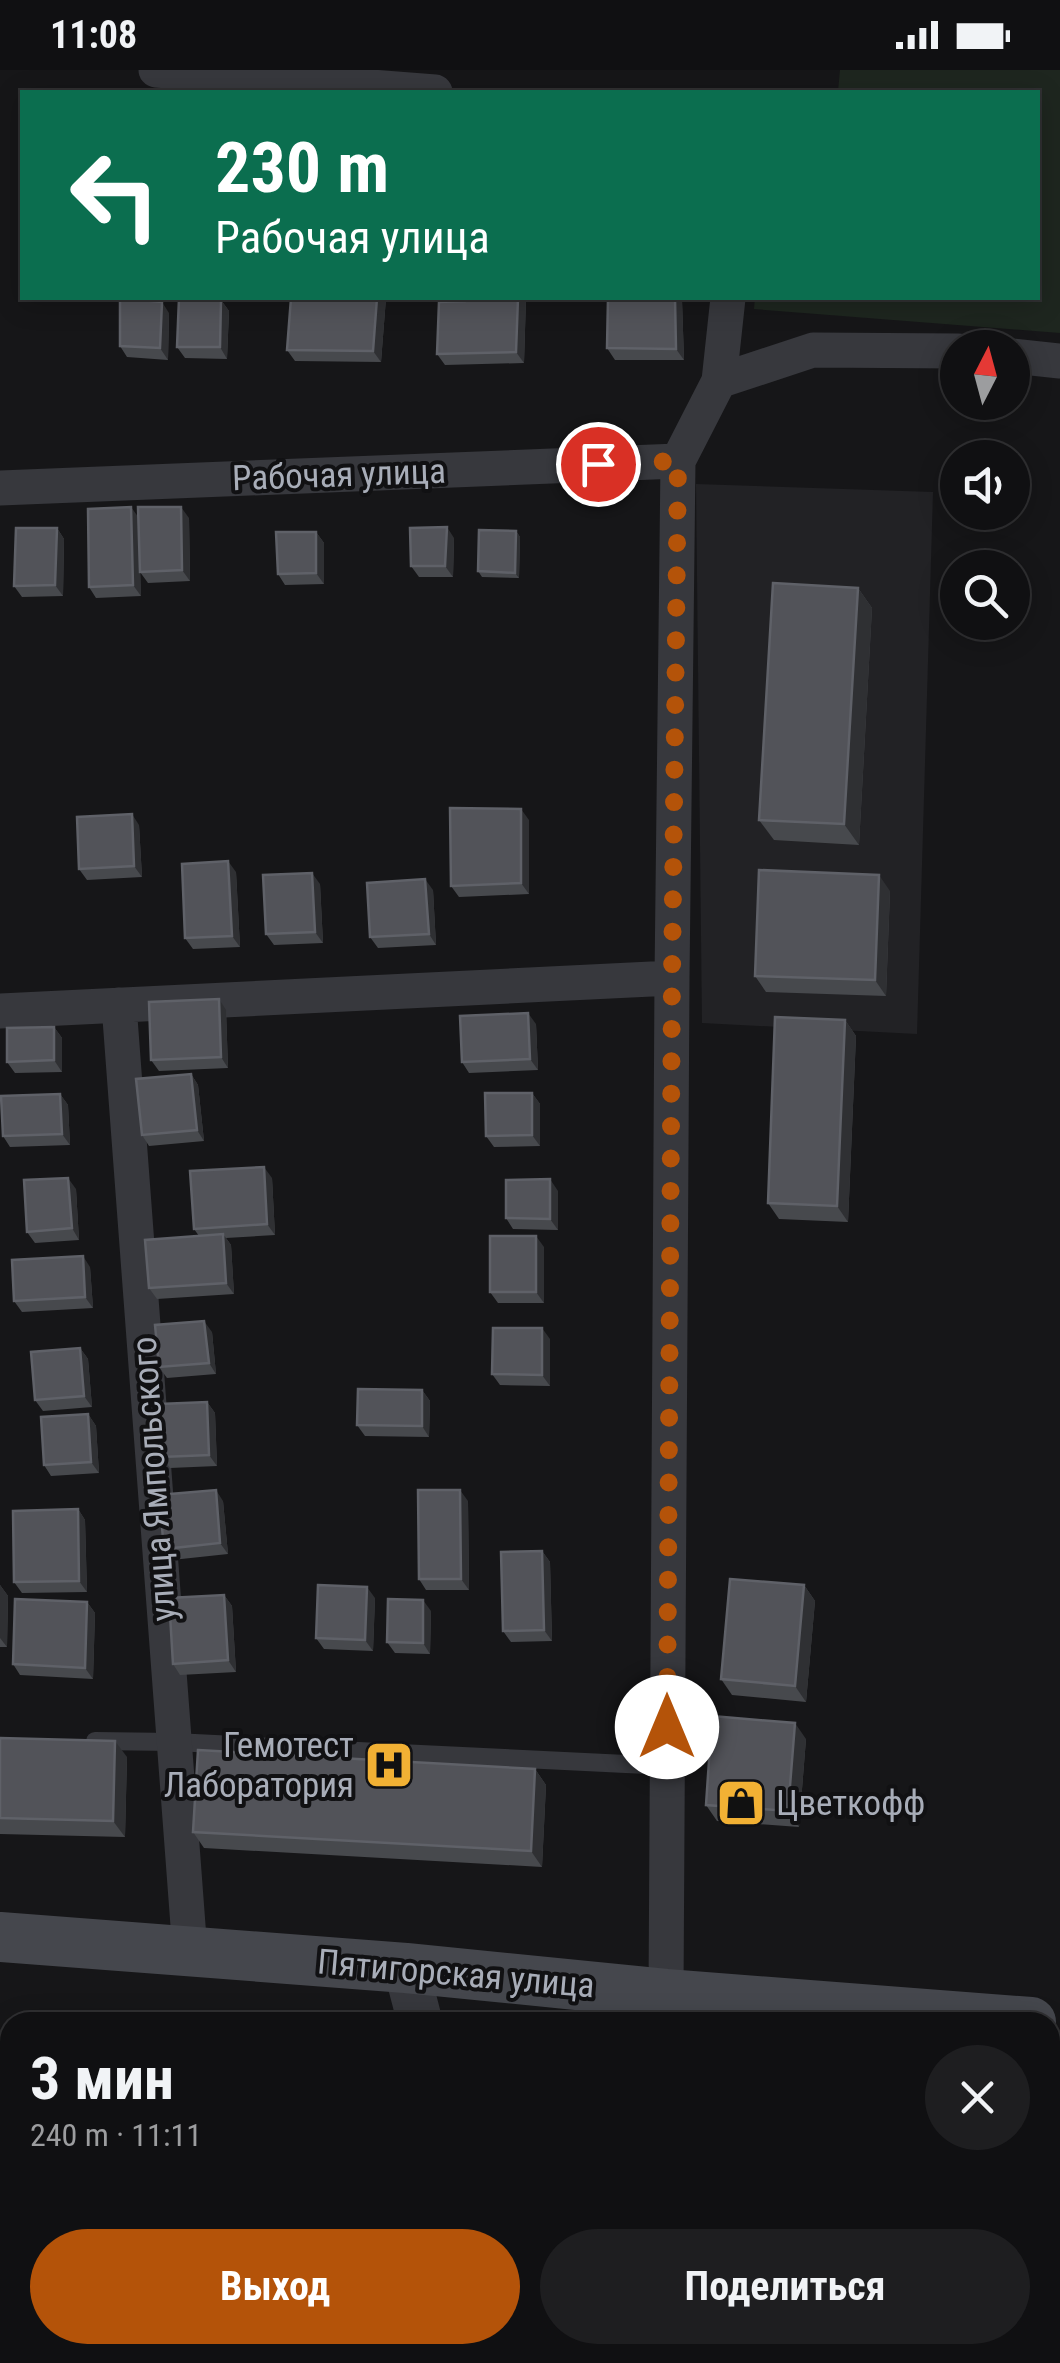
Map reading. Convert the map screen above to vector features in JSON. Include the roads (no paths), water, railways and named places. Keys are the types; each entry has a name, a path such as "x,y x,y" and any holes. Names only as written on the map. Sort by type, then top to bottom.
{"main road":[{"name":"Пятигорская улица","path":"0,1937 406,1968 649,2008 756,2012"}],"street":[{"path":"156,70 411,90"},
{"path":"649,2008 667,1766 678,461 719,381 728,300"},
{"path":"719,381 813,350 940,351"},
{"path":"1030,358 1060,360"},
{"name":"Рабочая улица","path":"0,488 678,461"},
{"path":"0,1011 672,978"},
{"name":"улица Ямпольского","path":"119,1005 190,1952"},
{"path":"406,1968 417,2012"}],"lane":[{"path":"78,1741 174,1742 667,1766"}],"place":[{"name":"Гемотест Лаборатория","path":"389,1765"},
{"name":"Цветкофф","path":"741,1803"}]}
